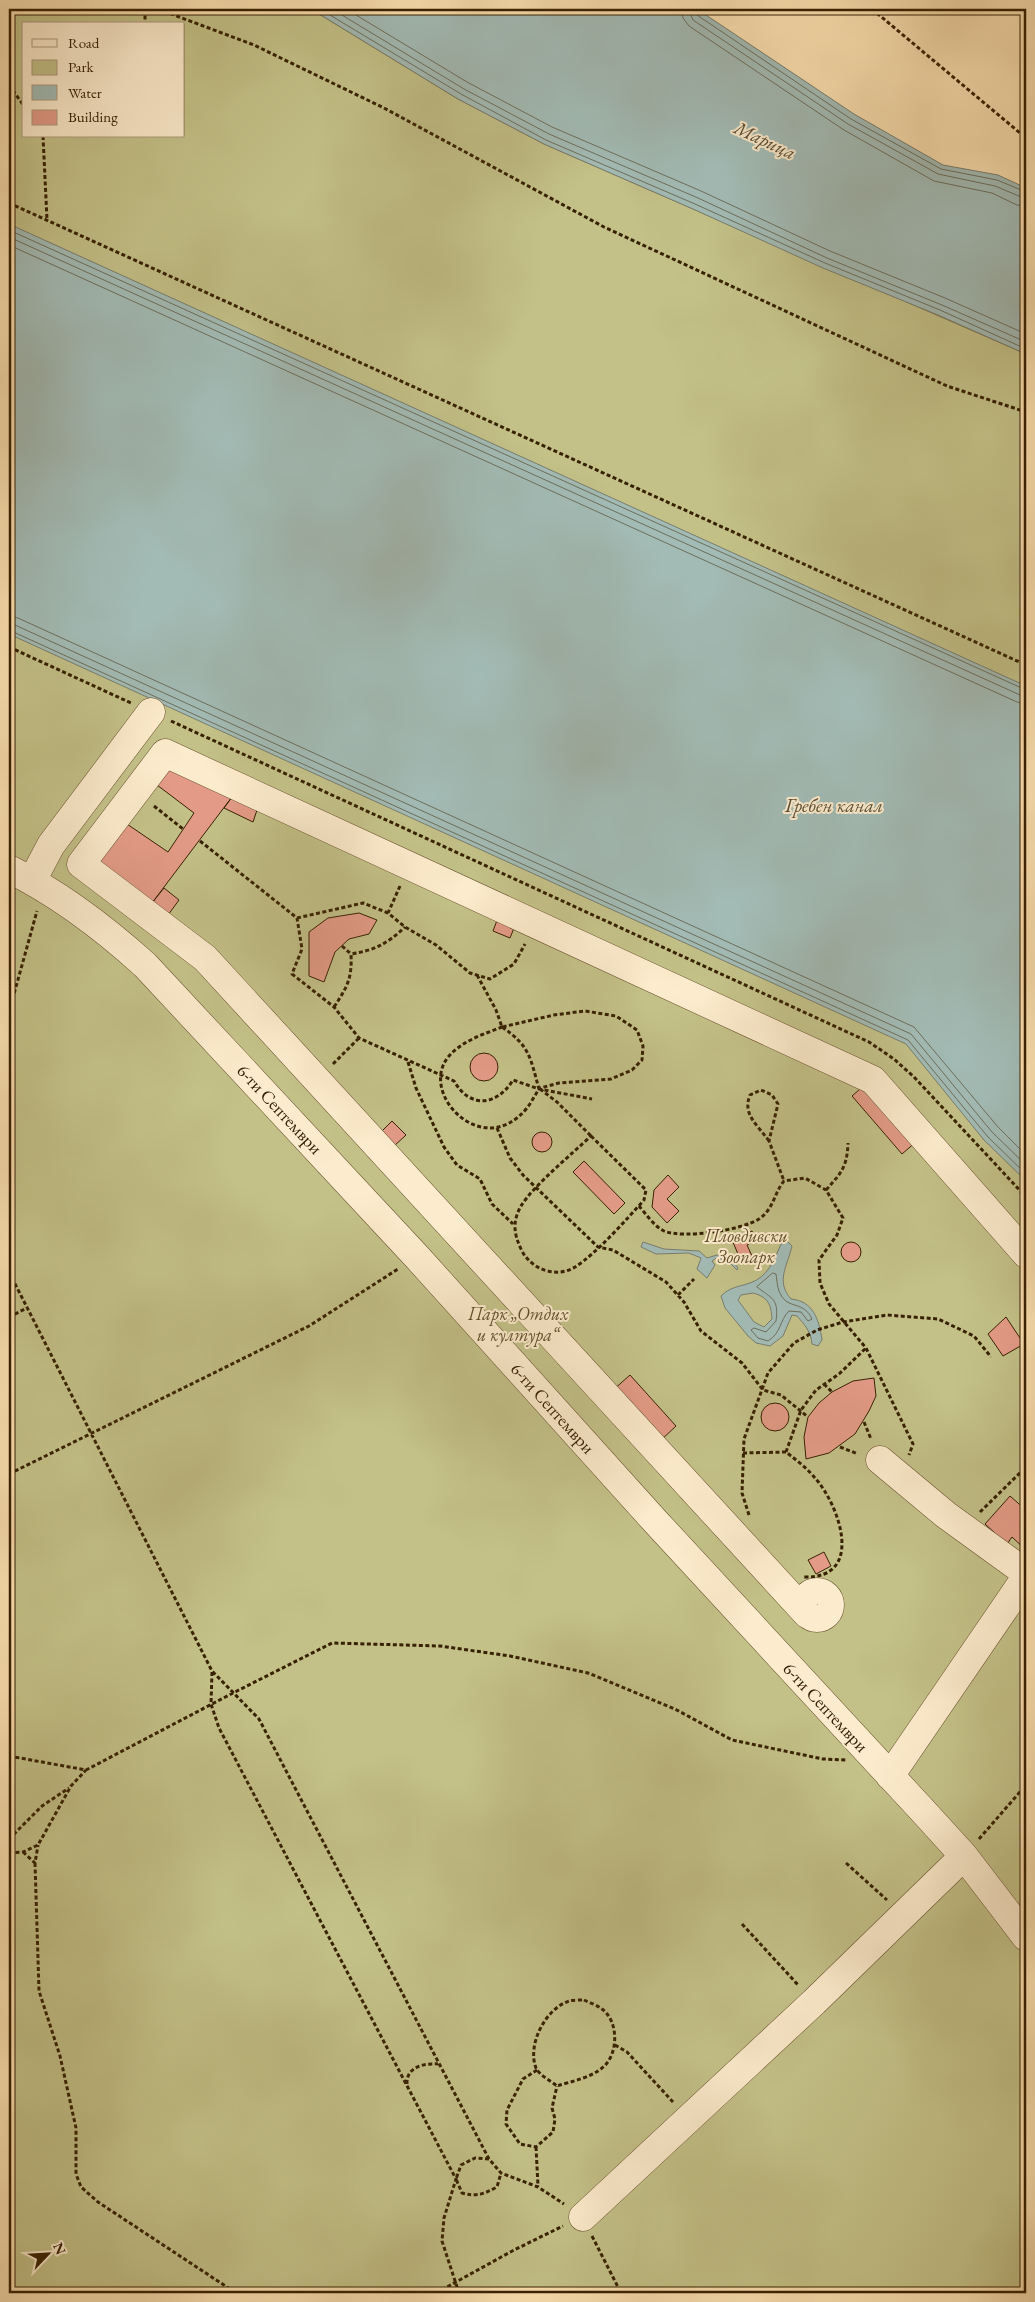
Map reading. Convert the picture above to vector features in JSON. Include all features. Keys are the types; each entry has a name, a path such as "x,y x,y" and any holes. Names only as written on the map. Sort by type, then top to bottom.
{"street":[{"path":"28,879 51,845 152,712"},
{"path":"134,737 535,926 873,1080 1026,1254"},
{"path":"165,753 81,864 205,958 807,1614"},
{"name":"6-ти Септември","path":"28,879 113,936 145,965 417,1257 655,1521 964,1856 1026,1936"},
{"path":"890,1469 964,1528 1026,1573"},
{"path":"883,1769 1026,1577"},
{"path":"583,2217 814,2002 964,1856"}],"path":[{"path":"145,9 145,22"},
{"path":"158,9 254,45 384,108 604,227 947,386 1026,412"},
{"path":"872,9 1026,138"},
{"path":"9,85 22,103"},
{"path":"43,138 47,220"},
{"path":"9,202 1026,665"},
{"path":"9,647 869,1042 894,1059 914,1077 1026,1197"},
{"path":"135,792 183,829"},
{"path":"200,841 297,918 302,949 292,974 334,1007 360,1038 454,1081 460,1092 476,1101 492,1100 507,1090 513,1080 539,1089 592,1099"},
{"path":"388,913 408,867"},
{"path":"9,1012 28,879"},
{"path":"297,918 363,903 388,913 405,927 436,945 470,973 490,979 514,964 535,926"},
{"path":"351,954 369,951 389,942 405,927"},
{"path":"334,1007 352,975 351,954 342,946"},
{"path":"477,975 496,1010 502,1027 518,1038 529,1052 539,1089 557,1102 646,1190 644,1200 639,1206 574,1268 558,1272 536,1269 524,1257 516,1240 513,1224 521,1206 591,1136"},
{"path":"585,1011 616,1016 637,1030 643,1046 642,1060 632,1070 612,1079 559,1083 539,1089 527,1108 514,1120 497,1128 476,1127 454,1113 445,1098 440,1076 448,1057 472,1039 502,1027 554,1015 585,1011"},
{"path":"318,1080 360,1038"},
{"path":"408,1061 416,1088 444,1147 457,1165 480,1179 492,1204 513,1224"},
{"path":"769,1141 778,1104 772,1095 761,1090 750,1095 746,1105 748,1113 769,1141 784,1181"},
{"path":"497,1128 510,1158 523,1175 598,1247 613,1250 666,1282 678,1295 702,1331 742,1363 763,1390 781,1395 808,1417"},
{"path":"826,1190 843,1171 848,1159 848,1143"},
{"path":"639,1206 663,1231 692,1234 731,1229 759,1219 774,1205 780,1186 784,1181 805,1178 826,1190 843,1218 837,1235 819,1260 820,1283 830,1304 866,1348 913,1444 890,1469"},
{"path":"9,1474 309,1326 417,1257"},
{"path":"9,1272 212,1671 259,1719 489,2159 501,2173 538,2187 583,2217 621,2293"},
{"path":"678,1295 694,1279"},
{"path":"9,1317 27,1308"},
{"path":"750,1518 742,1492 744,1439 768,1373 794,1343 817,1330 835,1324 887,1315 938,1319 974,1336 991,1358"},
{"path":"786,1452 801,1410 816,1390 838,1374 866,1348"},
{"path":"824,1384 832,1392"},
{"path":"743,1453 786,1452 816,1479 840,1520 843,1539 840,1557 832,1570 818,1577 795,1577"},
{"path":"964,1528 1026,1467"},
{"path":"9,1839 42,1806 71,1786 86,1770 332,1643 440,1646 510,1656 588,1673 676,1709 732,1740 883,1769"},
{"path":"212,1671 211,1704 219,1728 462,2193 473,2196 481,2195 497,2187 501,2173"},
{"path":"9,1756 86,1770"},
{"path":"71,1786 38,1845 35,1863 39,1991 60,2056 76,2128 76,2174 81,2187 98,2202 236,2293"},
{"path":"964,1856 1026,1786"},
{"path":"9,1853 23,1852 38,1845"},
{"path":"23,1852 35,1863"},
{"path":"846,1863 904,1915"},
{"path":"742,1924 814,2002"},
{"path":"584,2000 604,2010 613,2027 616,2045 606,2064 594,2073 557,2086 537,2070 532,2051 539,2031 553,2012 568,2001 584,2000"},
{"path":"616,2045 627,2052 689,2119"},
{"path":"407,2086 409,2074 414,2068 428,2063 439,2064"},
{"path":"536,2147 520,2144 506,2124 507,2110 523,2079 537,2070"},
{"path":"536,2147 553,2132 555,2119 552,2108 557,2086"},
{"path":"536,2147 538,2187"},
{"path":"459,2293 442,2241 444,2218 461,2166 475,2158 489,2159"},
{"path":"436,2293 514,2250 583,2217"}],"green space":[{"name":"Парк „Отдих и култура“","path":"9,9 311,9 458,99 544,144 1026,354 1026,2293 9,2293"}],"water":[{"name":"Марица","path":"311,9 697,9 854,114 943,165 998,175 1026,188 1026,354 938,315 823,268 544,144 458,99"},
{"name":"Гребен канал","path":"9,224 1026,686 1026,1181 984,1140 906,1044 9,634"},
{"path":"787,1241 792,1246 783,1279 786,1292 791,1299 805,1303 814,1312 822,1340 818,1346 812,1344 809,1332 805,1326 797,1316 792,1315 783,1336 770,1346 756,1343 725,1308 721,1296 731,1289 761,1277 770,1267 781,1244","holes":["753,1293 765,1299 771,1309 772,1319 764,1327 754,1322 738,1300 741,1295"]},
{"path":"643,1242 664,1249 699,1251 707,1258 717,1255 731,1259 738,1268 737,1270 728,1261 716,1258 712,1261 715,1265 707,1278 697,1269 701,1258 689,1253 656,1254 641,1247"}],"building":[{"path":"172,764 235,793 152,903 98,863 127,824 168,852 194,813 157,785"},
{"path":"235,793 259,804 253,822 224,808"},
{"path":"164,888 179,900 168,915 152,903"},
{"path":"359,913 377,920 369,934 349,939 335,952 324,982 309,976 309,932 328,918"},
{"path":"499,915 516,923 510,938 493,931"},
{"path":"484,1053 494,1057 498,1067 494,1077 484,1081 474,1077 470,1067 474,1057"},
{"path":"867,1083 917,1141 902,1154 852,1096"},
{"path":"392,1121 406,1135 393,1147 380,1133"},
{"path":"542,1132 549,1135 552,1142 549,1149 542,1152 535,1149 532,1142 535,1135"},
{"path":"584,1161 625,1203 614,1214 573,1172"},
{"path":"668,1175 679,1187 667,1199 679,1211 667,1223 652,1207 654,1190"},
{"path":"752,1231 756,1240 747,1245 752,1256 741,1261 732,1240"},
{"path":"851,1242 858,1245 861,1252 858,1259 851,1262 844,1259 841,1252 844,1245"},
{"path":"1006,1317 1024,1344 1003,1356 988,1334"},
{"path":"630,1375 676,1426 659,1442 612,1391"},
{"path":"874,1378 876,1396 855,1434 829,1453 806,1459 804,1437 808,1417 819,1403 832,1392 853,1381"},
{"path":"775,1403 785,1407 789,1417 785,1427 775,1431 765,1427 761,1417 765,1407"},
{"path":"1010,1496 1026,1510 1026,1550 1012,1537 1007,1544 985,1524"},
{"path":"824,1552 831,1566 816,1574 808,1560"}],"park label":[{"name":"Пловдивски Зоопарк","path":"746,1245"}]}
